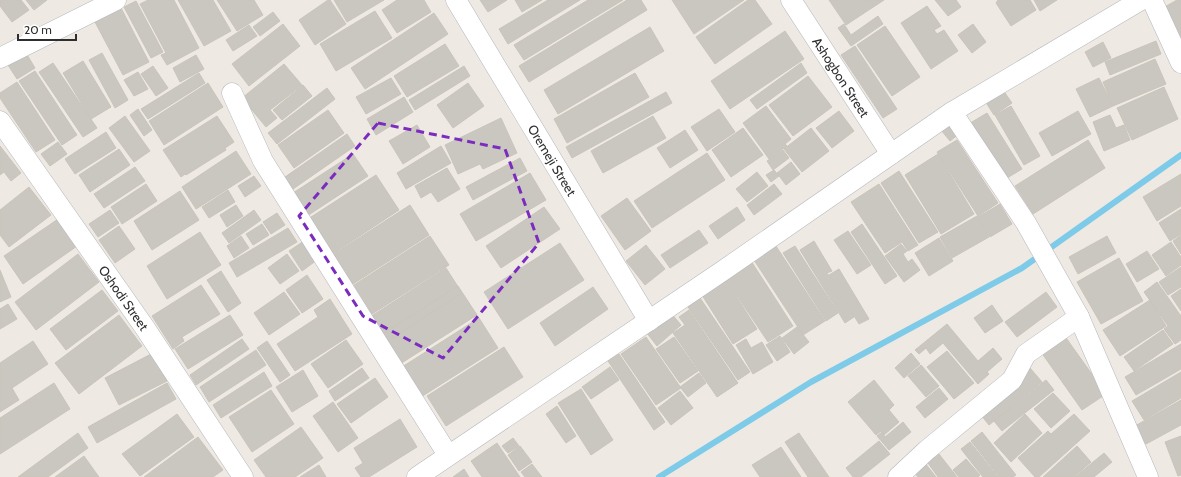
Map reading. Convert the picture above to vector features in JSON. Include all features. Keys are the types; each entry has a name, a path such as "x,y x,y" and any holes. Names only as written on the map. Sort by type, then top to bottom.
{"street":[{"path":"0,58 116,0"},
{"name":"Oremeji Street","path":"456,0 649,321"},
{"name":"Ashogbon Street","path":"791,0 891,154"},
{"path":"417,477 649,321 952,112 1141,0"},
{"path":"1152,0 1181,63"},
{"path":"232,93 263,162 448,455"},
{"path":"952,112 1026,223 1079,318 1148,477"},
{"name":"Oshodi Street","path":"0,121 145,328 243,477"},
{"path":"898,477 927,450 1012,380 1026,354 1079,318"}],"highlighted area":[{"path":"378,123 505,149 539,243 443,358 363,316 299,216"}],"building":[{"path":"0,0 21,0 29,10 12,22 0,6"},
{"path":"26,0 47,0 34,10"},
{"path":"148,0 174,0 199,48 167,65 161,55 166,53 140,4"},
{"path":"178,0 213,0 231,31 204,46"},
{"path":"217,0 254,0 263,15 237,31"},
{"path":"330,0 346,24 315,45 299,20"},
{"path":"334,0 384,0 347,22"},
{"path":"397,0 424,0 431,12 397,33 382,10"},
{"path":"480,0 507,0 488,12"},
{"path":"515,0 542,0 522,12"},
{"path":"548,0 580,0 508,44 499,29"},
{"path":"588,0 623,0 524,60 514,45"},
{"path":"627,0 641,0 647,10 529,82 519,66"},
{"path":"672,0 744,0 694,34"},
{"path":"748,0 755,0 772,24 715,64 696,37"},
{"path":"829,0 884,0 846,25"},
{"path":"935,0 956,0 961,7 948,16"},
{"path":"998,0 1030,0 1036,10 1011,26 996,3"},
{"path":"1034,0 1057,0 1040,11"},
{"path":"1177,0 1181,0 1181,44 1161,9"},
{"path":"136,1 163,52 151,58 124,7"},
{"path":"927,6 941,26 934,30 937,34 944,30 958,51 931,69 901,23"},
{"path":"121,8 149,62 123,75 95,22"},
{"path":"375,11 392,38 336,71 320,44"},
{"path":"273,12 280,21 260,36 253,27"},
{"path":"434,13 448,34 365,89 351,68"},
{"path":"878,16 883,24 851,46 838,28 844,24 851,35"},
{"path":"283,24 300,46 249,86 232,64"},
{"path":"973,24 986,42 972,53 958,35"},
{"path":"249,25 257,36 233,51 226,40"},
{"path":"885,26 920,77 892,96 857,45"},
{"path":"650,27 664,51 558,114 544,90"},
{"path":"785,31 804,59 730,109 711,81"},
{"path":"1156,41 1161,54 1110,75 1105,62"},
{"path":"1103,42 1111,58 1093,67 1085,52"},
{"path":"445,44 459,66 407,97 394,76"},
{"path":"855,46 897,109 883,118 841,55"},
{"path":"26,53 35,68 17,79 8,65"},
{"path":"102,53 128,100 115,108 89,60"},
{"path":"196,55 204,69 180,82 173,68"},
{"path":"1155,59 1166,84 1113,106 1103,82"},
{"path":"83,61 111,107 91,119 63,73"},
{"path":"53,63 97,128 83,137 39,72"},
{"path":"801,63 807,73 757,109 750,100"},
{"path":"284,64 302,85 270,110 277,118 266,127 242,98"},
{"path":"153,66 168,88 156,96 141,74"},
{"path":"464,66 470,76 415,110 409,100"},
{"path":"35,71 77,135 62,145 19,81"},
{"path":"138,72 148,89 134,96 124,80"},
{"path":"199,73 205,83 148,119 141,109"},
{"path":"635,73 649,97 567,143 554,119"},
{"path":"808,76 832,107 793,136 769,105"},
{"path":"391,78 401,94 366,114 356,97"},
{"path":"1099,78 1113,106 1090,117 1076,89"},
{"path":"17,82 55,140 36,152 0,98 0,93"},
{"path":"208,83 223,107 164,145 149,121"},
{"path":"468,83 484,106 453,128 437,105"},
{"path":"303,85 312,96 282,120 273,110"},
{"path":"1164,87 1178,119 1132,140 1117,108"},
{"path":"327,88 335,99 277,144 268,133"},
{"path":"1003,90 1012,103 994,115 985,101"},
{"path":"666,92 672,103 572,158 566,147"},
{"path":"404,97 413,112 376,135 367,119"},
{"path":"766,106 791,139 785,144 787,146 769,159 743,123"},
{"path":"1011,106 1040,156 1024,165 995,115"},
{"path":"138,109 152,130 144,136 130,115"},
{"path":"719,109 735,132 707,151 691,127"},
{"path":"328,110 344,133 294,168 278,145"},
{"path":"839,111 854,131 832,148 816,128"},
{"path":"1078,111 1091,134 1052,156 1039,133"},
{"path":"987,113 1022,169 1002,181 967,125"},
{"path":"1110,115 1116,128 1124,125 1130,140 1104,151 1093,122"},
{"path":"125,116 150,151 134,162 109,128"},
{"path":"217,116 234,142 225,148 226,150 181,177 163,150"},
{"path":"653,116 666,138 603,173 591,151"},
{"path":"501,118 517,153 483,169 480,164 458,174 445,145"},
{"path":"949,122 959,134 950,141 941,130"},
{"path":"417,125 430,147 403,164 389,141"},
{"path":"743,128 763,155 731,177 712,150"},
{"path":"811,128 829,151 802,172 784,149"},
{"path":"685,130 698,150 670,168 657,148"},
{"path":"106,132 116,148 75,174 65,159"},
{"path":"347,134 355,146 293,189 285,177"},
{"path":"957,140 998,203 978,216 937,152"},
{"path":"1088,140 1105,168 1033,214 1015,186"},
{"path":"58,142 67,154 50,166 41,154"},
{"path":"0,146 21,173 11,181 4,172 0,175"},
{"path":"441,146 451,163 406,189 397,173"},
{"path":"119,149 130,165 90,192 79,175"},
{"path":"783,150 789,158 773,170 767,161"},
{"path":"236,151 251,174 196,209 182,187"},
{"path":"707,153 725,180 652,228 634,201"},
{"path":"353,154 368,176 307,216 293,193"},
{"path":"938,154 974,214 941,234 905,175"},
{"path":"520,158 527,171 473,200 466,187"},
{"path":"791,162 800,174 786,185 777,173"},
{"path":"135,167 145,181 104,208 94,194"},
{"path":"447,168 460,189 438,202 431,192 421,198 415,186"},
{"path":"774,170 779,176 771,182 766,175"},
{"path":"899,171 938,232 919,243 881,183"},
{"path":"757,172 768,186 747,202 736,189"},
{"path":"530,173 546,200 476,241 460,214"},
{"path":"1181,174 1181,206 1157,221 1143,197"},
{"path":"376,175 399,210 331,255 308,219"},
{"path":"254,176 261,186 245,197 238,186"},
{"path":"146,184 157,201 122,224 111,207"},
{"path":"774,184 782,194 754,215 747,205"},
{"path":"879,184 918,245 908,251 902,242 885,253 851,202"},
{"path":"29,187 51,215 9,247 0,235 0,210"},
{"path":"228,190 235,202 209,218 202,207"},
{"path":"180,191 199,220 152,250 134,221"},
{"path":"627,198 651,231 625,250 601,216"},
{"path":"1000,204 1012,224 990,237 978,217"},
{"path":"236,205 243,216 227,227 220,215"},
{"path":"410,205 429,235 353,284 334,254"},
{"path":"544,207 560,229 501,268 486,246"},
{"path":"737,207 745,220 718,239 709,226"},
{"path":"1181,209 1181,234 1170,241 1159,223"},
{"path":"110,210 119,223 98,237 89,224"},
{"path":"254,210 261,220 229,243 222,233"},
{"path":"277,213 285,225 271,234 263,222"},
{"path":"977,216 989,237 952,258 940,237"},
{"path":"61,217 80,244 23,284 4,256"},
{"path":"262,224 269,235 253,245 246,234"},
{"path":"862,224 897,276 885,284 851,232"},
{"path":"119,226 135,249 115,263 99,240"},
{"path":"288,228 297,242 237,277 229,263"},
{"path":"699,230 708,243 670,268 661,255"},
{"path":"848,231 871,265 857,274 834,240"},
{"path":"200,232 221,265 167,299 147,266"},
{"path":"1181,235 1181,254 1173,241"},
{"path":"241,236 249,248 234,258 227,246"},
{"path":"430,236 449,265 372,314 354,285"},
{"path":"1107,236 1116,253 1078,274 1069,257"},
{"path":"939,238 953,261 929,276 915,253"},
{"path":"304,241 317,260 302,271 289,251"},
{"path":"814,241 832,271 827,273 854,317 845,323 800,250"},
{"path":"1171,242 1181,257 1181,265 1166,276 1152,255"},
{"path":"560,243 584,280 508,329 484,292"},
{"path":"774,243 825,321 803,335 752,257"},
{"path":"901,244 907,251 903,254 908,262 912,259 920,270 904,282 885,256"},
{"path":"646,245 665,269 645,285 626,261"},
{"path":"795,246 838,313 826,321 783,253"},
{"path":"1147,251 1159,269 1137,282 1126,264"},
{"path":"78,254 99,282 36,330 15,302"},
{"path":"287,254 299,271 280,284 268,268"},
{"path":"1119,258 1143,301 1101,324 1077,282"},
{"path":"751,261 793,326 768,342 725,278"},
{"path":"1181,267 1181,287 1168,295 1159,282"},
{"path":"446,268 462,293 386,342 370,317"},
{"path":"839,269 869,319 859,324 829,275"},
{"path":"0,270 11,297 0,302"},
{"path":"221,271 241,303 228,312 207,280"},
{"path":"307,275 323,299 302,313 286,290"},
{"path":"724,277 757,329 733,344 700,292"},
{"path":"1157,282 1181,316 1181,340 1175,344 1164,329 1168,326 1144,292"},
{"path":"201,285 220,314 182,337 184,341 173,349 152,316"},
{"path":"458,286 477,315 400,364 381,335"},
{"path":"593,287 608,309 555,346 540,323"},
{"path":"1181,289 1181,311 1171,296"},
{"path":"102,290 118,311 66,350 50,329"},
{"path":"284,292 300,314 269,335 254,313"},
{"path":"1046,292 1057,307 1017,337 1005,322"},
{"path":"698,295 750,372 738,380 686,304"},
{"path":"330,299 352,334 295,371 277,344 318,317 314,310"},
{"path":"1150,300 1166,326 1120,356 1103,330"},
{"path":"8,304 17,319 0,329 0,309"},
{"path":"992,305 1003,321 985,333 974,318"},
{"path":"689,310 738,383 717,397 673,333 685,325 679,317"},
{"path":"670,312 681,325 657,346 646,332"},
{"path":"119,315 142,346 79,394 55,363"},
{"path":"230,315 243,335 188,369 175,349"},
{"path":"479,318 498,348 421,397 402,367"},
{"path":"947,324 978,361 993,348 1002,359 987,372 989,374 978,384 943,343 930,354 926,348 919,354 915,350"},
{"path":"797,327 809,342 794,354 782,338"},
{"path":"1163,330 1173,344 1134,371 1124,357"},
{"path":"1064,335 1106,394 1082,410 1041,352"},
{"path":"780,336 790,352 777,361 766,345"},
{"path":"646,337 681,388 656,405 621,354"},
{"path":"674,337 698,371 680,383 656,349"},
{"path":"242,339 249,349 196,385 190,375"},
{"path":"746,339 751,348 762,342 773,362 753,374 736,345"},
{"path":"346,340 363,364 328,388 311,364"},
{"path":"33,341 48,364 12,388 19,400 0,412 0,363"},
{"path":"267,341 290,375 280,382 257,348"},
{"path":"1181,344 1181,369 1136,395 1125,377"},
{"path":"504,347 523,377 446,426 427,396"},
{"path":"256,350 266,365 209,402 200,387"},
{"path":"947,351 974,383 954,399 927,367"},
{"path":"153,353 167,381 119,405 105,378"},
{"path":"911,353 920,364 904,378 895,368"},
{"path":"619,354 665,422 654,430 608,361"},
{"path":"921,365 939,386 926,397 908,376"},
{"path":"610,367 619,380 591,399 582,387"},
{"path":"362,368 369,378 335,401 329,391"},
{"path":"1030,368 1042,382 989,425 977,410"},
{"path":"303,370 318,396 292,412 276,387"},
{"path":"264,372 272,386 221,418 213,405"},
{"path":"1181,372 1181,398 1144,420 1132,401"},
{"path":"699,373 706,383 688,397 680,387"},
{"path":"375,378 388,397 351,423 337,404"},
{"path":"874,380 894,405 889,410 899,422 884,435 881,431 876,435 848,402"},
{"path":"1046,380 1054,390 1002,431 994,421"},
{"path":"54,383 70,409 0,454 0,418"},
{"path":"167,383 176,399 97,443 88,427"},
{"path":"939,388 948,399 925,418 916,407"},
{"path":"581,389 613,440 591,455 558,403"},
{"path":"271,390 294,424 252,452 229,417"},
{"path":"680,391 693,408 671,425 658,408"},
{"path":"1053,393 1070,411 1051,428 1034,409"},
{"path":"1181,400 1181,425 1146,444 1135,426"},
{"path":"333,402 358,438 338,452 313,416"},
{"path":"557,406 576,436 566,443 546,414"},
{"path":"177,414 194,437 140,476 122,454"},
{"path":"1025,414 1042,433 1011,462 994,443"},
{"path":"1074,414 1090,431 1039,477 1035,477 1018,458 1048,431 1051,434"},
{"path":"400,419 417,447 369,477 361,477 355,468 363,463 354,448"},
{"path":"903,422 911,432 889,450 877,436 882,432 885,437"},
{"path":"301,427 323,458 295,477 266,477 254,460"},
{"path":"982,432 1016,475 1013,477 999,477 971,441"},
{"path":"78,433 88,448 48,477 18,477"},
{"path":"799,433 829,477 808,477 785,442"},
{"path":"1181,436 1181,475 1178,476 1165,442"},
{"path":"198,437 223,470 213,477 144,477"},
{"path":"513,438 519,446 508,453 502,446"},
{"path":"879,441 890,454 861,477 853,477 846,468"},
{"path":"970,442 998,477 983,477 961,449"},
{"path":"497,443 520,477 482,477 471,461"},
{"path":"520,446 532,462 519,471 508,455"},
{"path":"1077,446 1091,462 1074,477 1043,477"},
{"path":"781,447 801,477 760,477 752,465"},
{"path":"1104,453 1112,462 1094,477 1075,477"},
{"path":"939,454 957,477 938,477 928,463"},
{"path":"84,456 99,477 55,477"},
{"path":"921,458 936,477 918,477 910,467"},
{"path":"966,459 980,475 978,477 959,477 953,470"},
{"path":"532,464 542,477 525,477 521,472"},
{"path":"319,465 326,477 300,477"},
{"path":"464,469 469,477 453,477"}],"waterway":[{"path":"659,477 811,382 1022,268 1181,155"}]}
